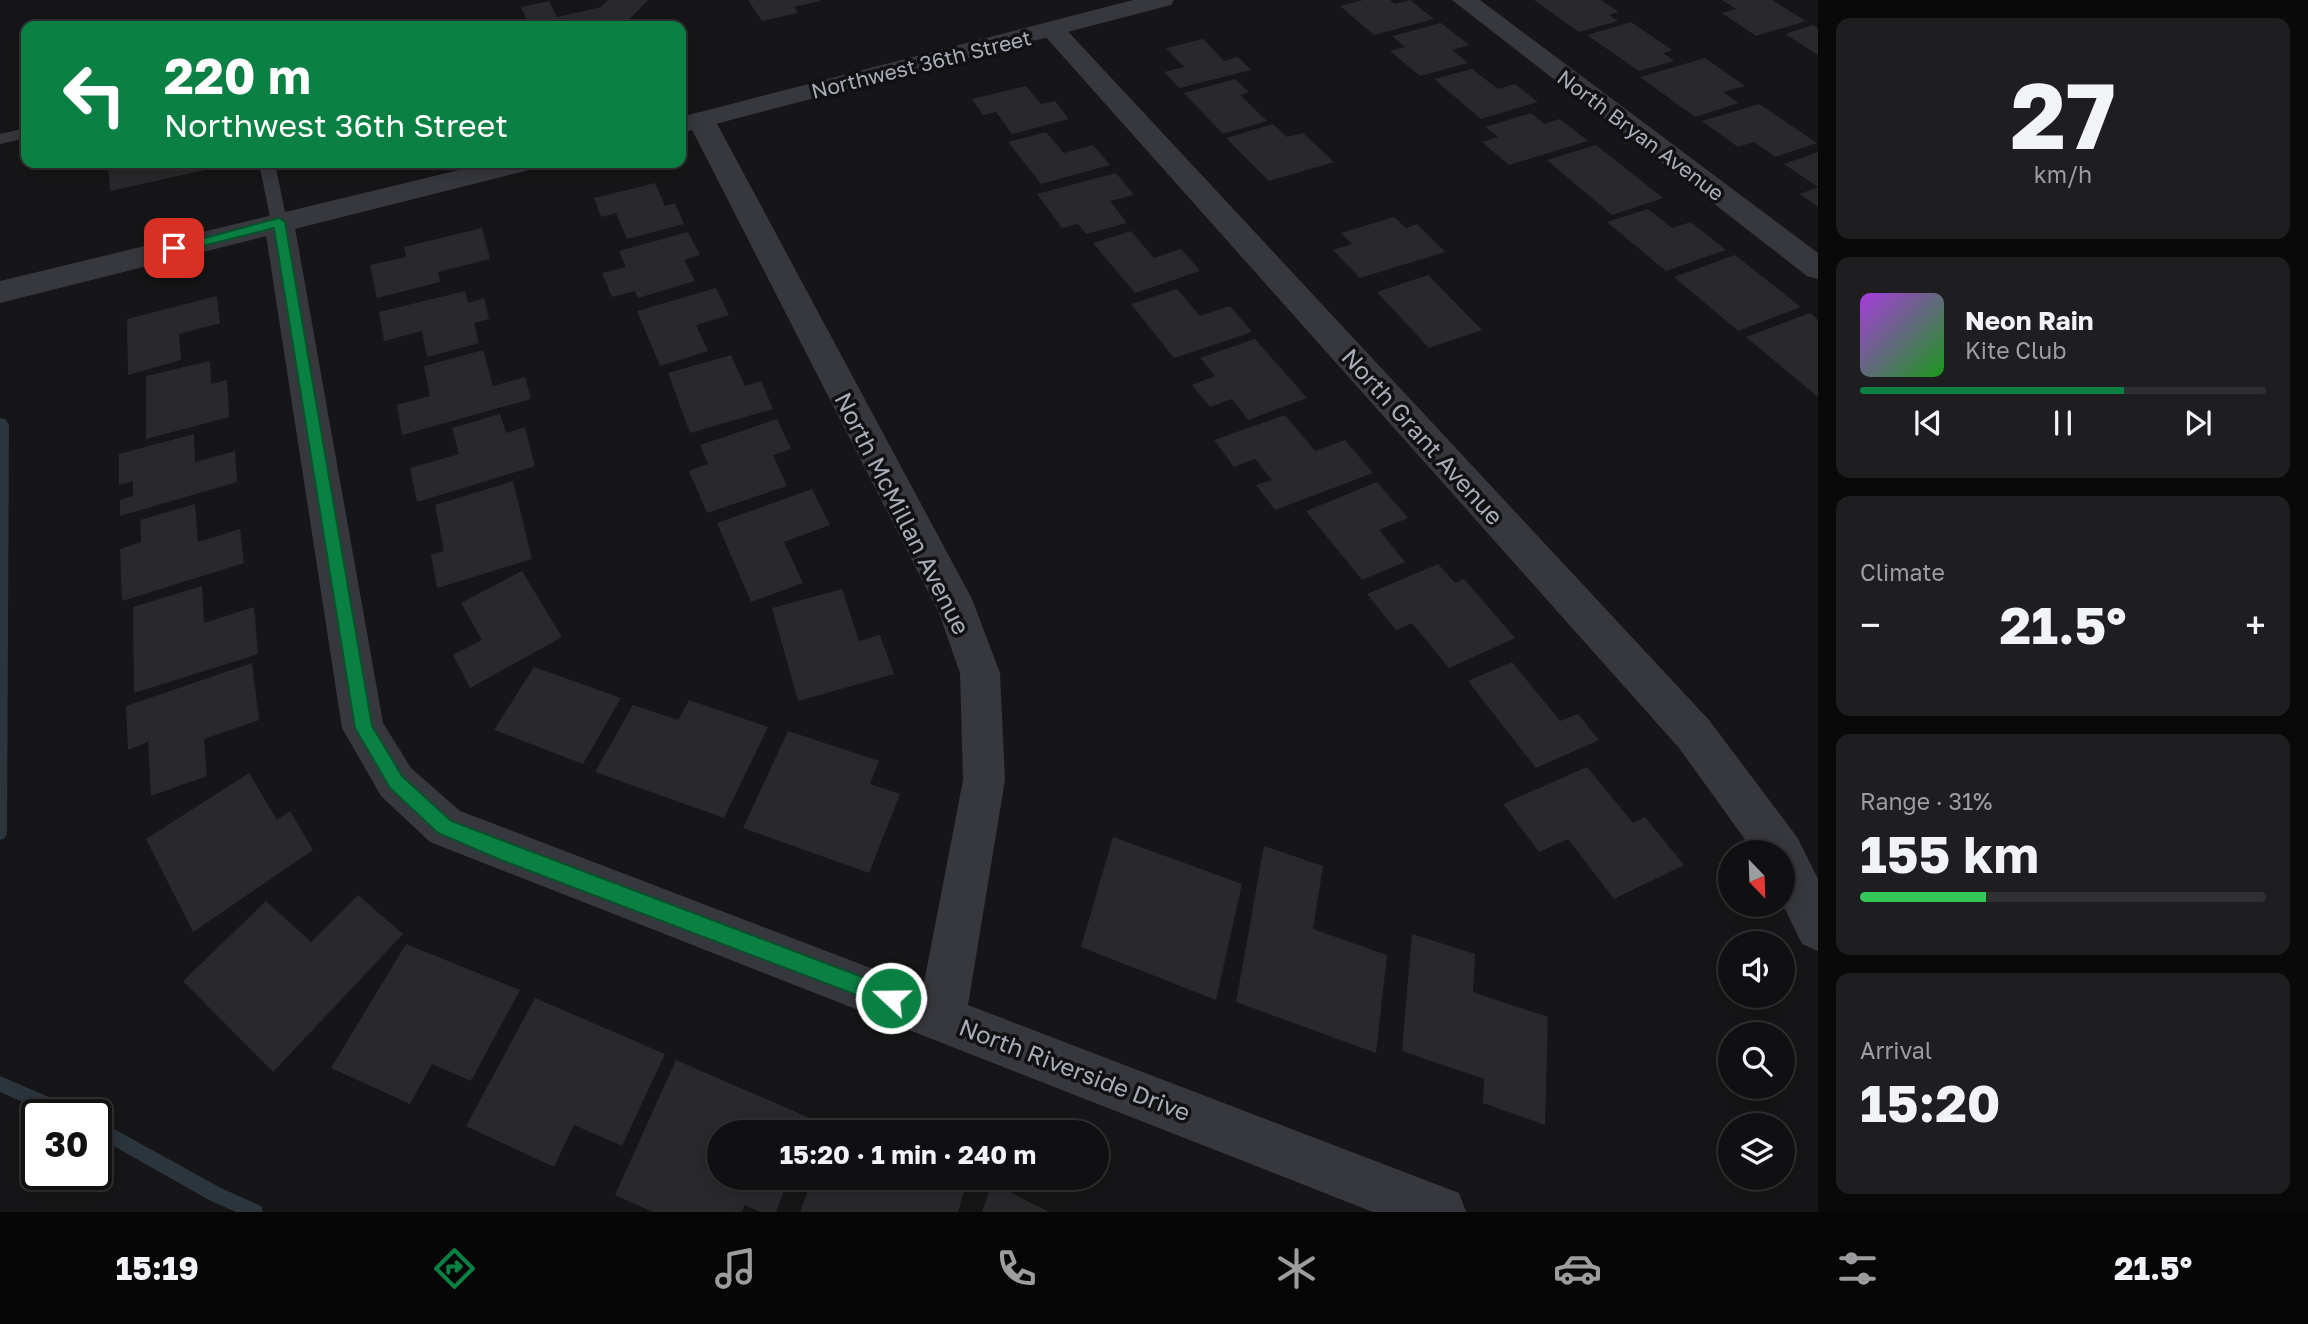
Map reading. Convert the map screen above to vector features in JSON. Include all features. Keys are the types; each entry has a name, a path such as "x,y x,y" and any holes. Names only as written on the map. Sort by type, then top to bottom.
{"street":[{"name":"Northwest 36th Street","path":"691,123 1161,0"},
{"name":"North Bryan Avenue","path":"1464,0 1818,269"},
{"name":"North Grant Avenue","path":"1053,30 1694,733 1772,840"},
{"name":"North McMillan Avenue","path":"691,123 958,611 980,673 984,780 942,1017"},
{"path":"0,292 502,168"},
{"name":"North Riverside Drive","path":"279,222 363,728 396,782 445,827 507,853 942,1017 1440,1212"},
{"name":"North Grant Avenue","path":"1796,883 1818,928"}],"lane":[{"path":"0,139 21,134"},
{"path":"268,168 279,222"}],"building":[{"path":"608,0 648,0 628,21 528,21 521,7 549,1 557,17 601,7"},
{"path":"748,0 820,1 794,7 798,13 762,21"},
{"path":"1363,0 1390,0 1395,4 1410,0 1434,19 1374,35 1340,6"},
{"path":"1534,0 1601,0 1619,12 1609,15 1618,21 1579,32"},
{"path":"1722,0 1772,0 1806,21 1756,36 1722,13 1736,9"},
{"path":"1631,22 1672,50 1663,53 1674,61 1639,71 1587,35"},
{"path":"1441,23 1469,45 1452,50 1468,63 1420,76 1390,51 1405,47 1392,36"},
{"path":"1813,25 1818,28 1818,55 1785,34"},
{"path":"1203,39 1224,61 1238,57 1251,70 1179,88 1164,72 1184,67 1166,48"},
{"path":"1705,58 1745,86 1723,92 1739,103 1695,117 1640,77"},
{"path":"1472,69 1498,89 1515,84 1538,102 1481,119 1434,79"},
{"path":"1235,79 1249,92 1240,95 1267,121 1223,134 1184,93"},
{"path":"1026,86 1041,104 1055,101 1069,119 1012,134 996,112 983,115 972,99"},
{"path":"1759,104 1817,143 1775,157 1754,142 1738,147 1702,121"},
{"path":"1531,113 1544,124 1560,119 1588,141 1509,165 1482,142 1498,137 1485,127"},
{"path":"1273,124 1287,137 1303,133 1334,162 1269,181 1226,138"},
{"path":"1046,132 1064,153 1093,145 1110,165 1041,184 1008,142"},
{"path":"1596,145 1663,198 1612,215 1547,160"},
{"path":"1818,152 1818,187 1784,164"},
{"path":"108,168 205,168 205,170 110,191"},
{"path":"1116,173 1134,195 1110,201 1127,223 1086,234 1078,224 1062,228 1037,194"},
{"path":"655,183 665,206 675,203 684,224 627,239 616,213 601,217 594,198"},
{"path":"1818,187 1818,207 1800,194"},
{"path":"1648,209 1672,228 1691,222 1726,250 1666,271 1607,222"},
{"path":"1394,217 1406,228 1417,224 1445,252 1360,278 1333,250 1352,244 1341,233"},
{"path":"482,228 490,259 438,272 440,282 377,298 370,265 406,257 404,247"},
{"path":"1131,231 1154,258 1181,249 1200,271 1135,293 1093,243"},
{"path":"688,232 700,255 684,260 695,281 638,298 635,291 612,297 602,273 626,267 619,251"},
{"path":"1735,255 1801,307 1738,331 1674,277"},
{"path":"1428,275 1482,330 1429,348 1377,292"},
{"path":"716,288 729,315 696,325 708,351 660,366 637,311"},
{"path":"1177,289 1200,316 1230,306 1252,332 1174,358 1131,304"},
{"path":"465,291 468,303 484,298 489,319 474,323 479,343 427,357 422,331 384,341 379,312"},
{"path":"217,296 220,323 179,334 181,360 128,375 127,319"},
{"path":"1810,313 1818,320 1818,397 1746,337"},
{"path":"1255,339 1307,398 1248,420 1232,399 1210,407 1192,385 1215,376 1200,358"},
{"path":"483,350 493,386 525,377 531,399 402,435 397,405 430,396 424,366"},
{"path":"731,355 745,386 761,381 773,409 690,433 668,373"},
{"path":"210,361 211,384 227,380 229,417 146,439 146,376"},
{"path":"500,414 506,433 525,427 535,466 417,502 410,468 459,454 452,428"},
{"path":"1285,415 1315,451 1345,440 1373,473 1275,510 1256,485 1272,480 1255,459 1234,467 1214,440"},
{"path":"777,419 791,449 773,455 787,486 707,513 689,471 708,464 700,445"},
{"path":"194,434 195,462 235,451 237,482 120,516 120,500 133,496 133,481 119,485 119,454"},
{"path":"513,481 532,559 437,588 431,555 444,551 435,505"},
{"path":"1377,482 1408,518 1379,530 1405,562 1362,580 1306,511"},
{"path":"812,489 830,525 784,542 803,583 751,602 717,523"},
{"path":"195,504 198,542 240,529 244,563 122,601 120,549 141,542 140,520"},
{"path":"1438,564 1455,583 1464,579 1515,638 1449,668 1412,623 1396,630 1367,594"},
{"path":"522,571 562,637 470,688 453,655 482,640 461,603"},
{"path":"202,586 204,623 254,607 258,654 134,693 133,607"},
{"path":"842,589 859,641 880,635 894,674 798,701 772,608"},
{"path":"1512,662 1560,721 1578,714 1599,740 1536,768 1468,681"},
{"path":"252,663 259,720 204,739 207,776 151,796 148,742 128,750 126,706"},
{"path":"534,667 621,698 583,764 494,730"},
{"path":"689,700 768,727 724,818 595,772 633,705 678,720"},
{"path":"788,731 879,761 870,784 900,794 869,873 743,828"},
{"path":"1587,767 1633,823 1645,817 1684,865 1614,899 1568,839 1539,852 1503,804"},
{"path":"249,773 277,820 290,811 313,850 193,932 146,839"},
{"path":"1113,837 1242,884 1216,1000 1081,947"},
{"path":"1264,846 1323,866 1313,929 1387,955 1376,1053 1236,1002"},
{"path":"358,895 403,934 273,1072 183,981 266,901 311,942"},
{"path":"1412,934 1475,954 1473,992 1548,1017 1545,1125 1483,1103 1484,1079 1402,1051"},
{"path":"406,944 520,990 471,1081 432,1064 410,1104 331,1068"},
{"path":"535,998 665,1054 622,1146 574,1125 554,1167 466,1126"},
{"path":"676,1060 812,1119 707,1120 707,1190 784,1190 776,1212 760,1212 745,1205 742,1212 653,1212 615,1195"},
{"path":"808,1190 964,1190 958,1212 800,1212"},
{"path":"990,1190 1006,1190 1049,1212 982,1212"}],"waterway":[{"path":"0,833 4,425 1,422"},
{"path":"0,1084 34,1099"},
{"path":"112,1136 215,1194 255,1212"}],"route":[{"path":"174,248 279,222 363,728 396,782 445,827 891,998"}]}
